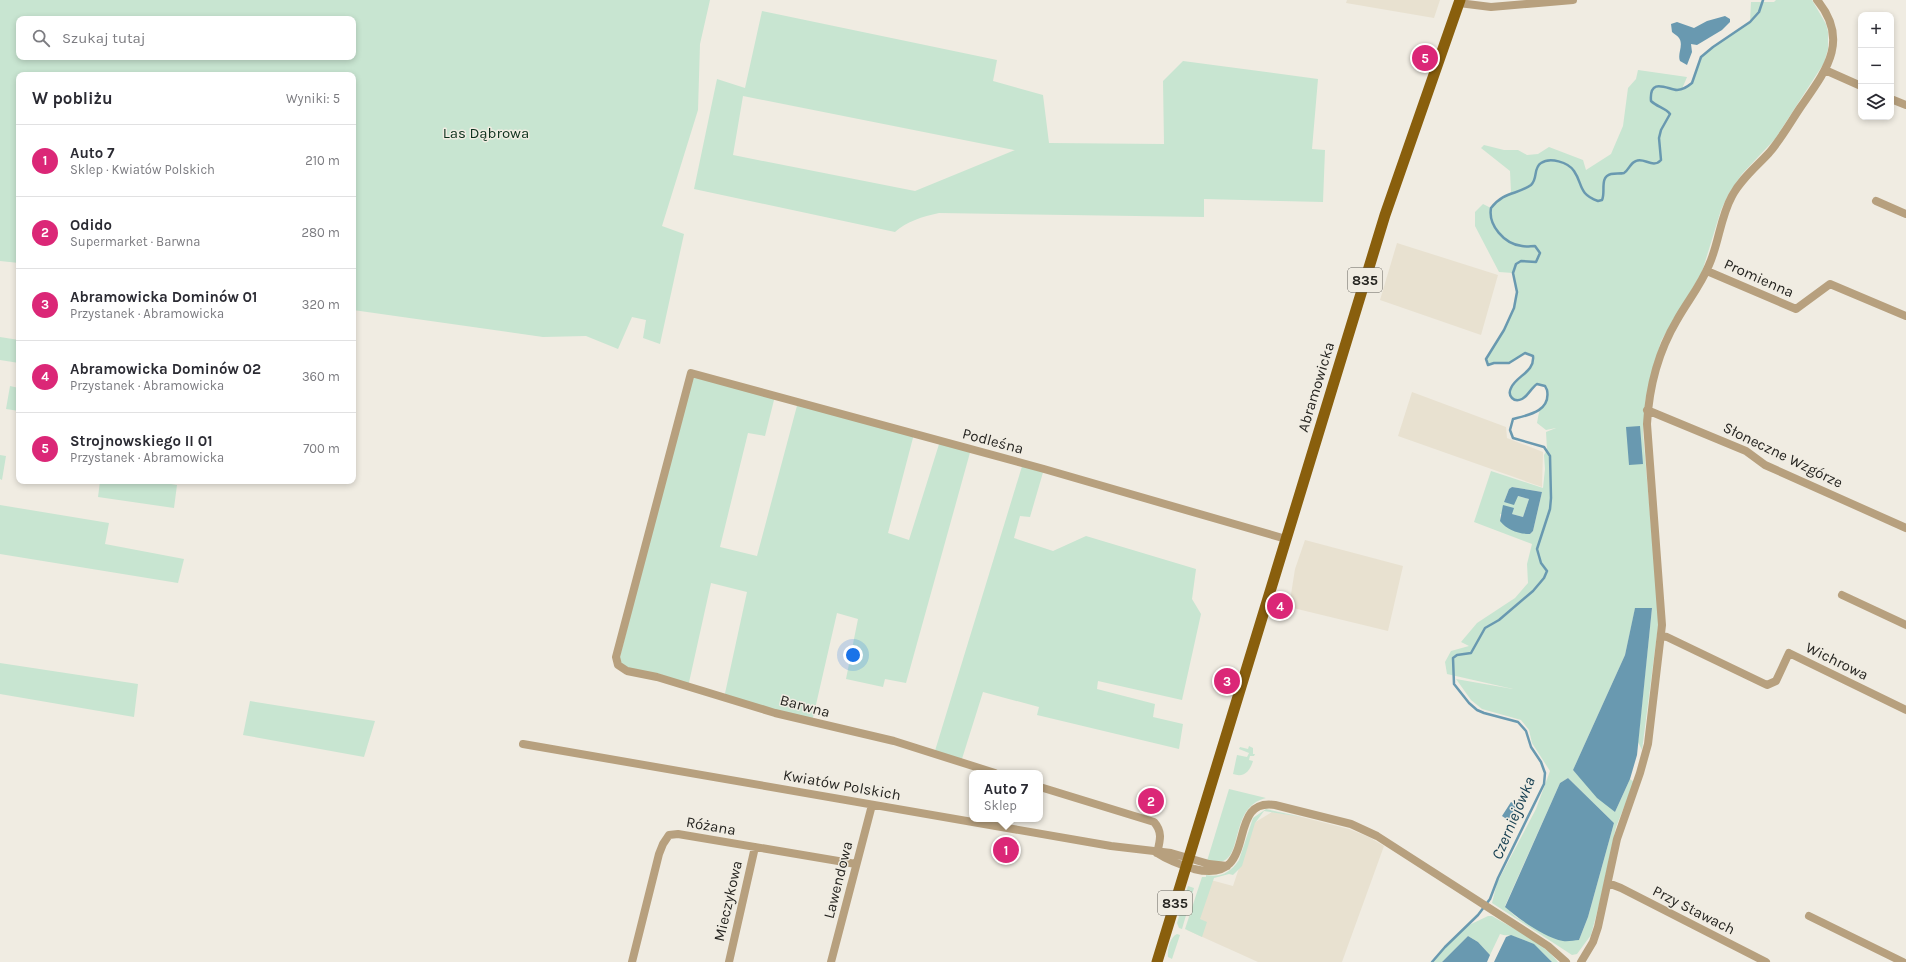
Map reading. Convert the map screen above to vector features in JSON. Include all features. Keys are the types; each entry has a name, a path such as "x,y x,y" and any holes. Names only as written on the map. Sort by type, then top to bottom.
{"main road":[{"name":"Abramowicka","path":"1188,862 1389,201 1460,1"},
{"name":"835","path":"1157,962 1188,862"}],"street":[{"path":"1460,1 1491,7 1574,0"},
{"path":"1581,962 1590,949 1595,936 1619,831 1640,773 1648,744 1661,636 1662,612 1647,431 1647,410 1650,392 1662,349 1676,322 1707,271 1725,211 1732,196 1742,181 1778,142 1825,70 1833,48 1834,33 1829,18 1817,0"},
{"path":"1825,70 1858,85"},
{"path":"1894,99 1906,105"},
{"path":"1876,202 1906,214"},
{"name":"Promienna","path":"1707,271 1796,309 1830,284 1906,316"},
{"name":"Podleśna","path":"616,657 691,373 1044,469 1286,539"},
{"name":"Słoneczne Wzgórze","path":"1647,410 1656,412 1746,450 1764,464 1906,528"},
{"path":"1842,595 1906,625"},
{"name":"Wichrowa","path":"1661,636 1667,637 1767,685 1776,681 1789,653 1906,710"},
{"name":"Barwna","path":"616,657 618,665 627,671 657,677 775,713 894,741 986,770"},
{"name":"Kwiatów Polskich","path":"523,744 969,821"},
{"path":"1043,788 1154,822 1159,828 1160,835 1157,853"},
{"name":"Lawendowa","path":"831,962 872,805"},
{"name":"Kwiatów Polskich","path":"973,822 1157,853 1170,853 1188,862 1227,866 1235,857 1249,815 1257,807 1272,805 1351,824 1377,836 1554,950 1566,962"},
{"name":"Różana","path":"632,962 659,854 669,835 678,834 856,864"},
{"name":"Mieczykowa","path":"729,962 755,847"},
{"name":"Przy Stawach","path":"1608,884 1766,962"},
{"path":"1809,916 1903,962"}],"shaded area":[{"path":"1347,0 1440,0 1434,18 1346,3"},
{"path":"1397,243 1498,275 1481,335 1380,300"},
{"path":"1412,392 1506,427 1507,438 1543,452 1542,487 1398,436"},
{"path":"1305,540 1403,566 1388,631 1289,607 1295,569"},
{"path":"1272,812 1302,817 1349,829 1369,837 1384,846 1342,962 1258,962 1187,930 1207,879 1233,886 1254,823"}],"green space":[{"name":"Las Dąbrowa","path":"0,0 710,0 700,44 698,110 662,226 684,234 660,344 643,338 646,320 632,317 618,349 586,336 543,337 356,310 356,72 16,72 16,263 0,261"},
{"path":"1776,0 1812,0 1826,24 1828,32 1828,49 1824,63 1775,139 1742,174 1729,193 1721,210 1702,272 1661,341 1646,396 1643,433 1659,619 1642,750 1638,742 1652,608 1635,609 1625,655 1573,770 1615,812 1630,779 1634,782 1616,827 1591,935 1577,954 1572,955 1492,903 1497,883 1536,809 1550,771 1532,743 1529,730 1521,720 1482,709 1471,700 1456,679 1513,689 1447,674 1445,662 1451,651 1469,646 1461,642 1477,623 1515,598 1528,583 1527,564 1532,544 1474,522 1491,471 1543,488 1545,469 1544,455 1547,450 1546,432 1556,428 1546,430 1537,423 1539,412 1548,396 1545,386 1537,384 1520,400 1514,400 1509,394 1515,384 1531,367 1533,356 1525,353 1509,363 1494,363 1488,365 1487,362 1490,351 1514,310 1517,291 1513,273 1499,272 1475,226 1475,212 1483,204 1491,208 1502,197 1511,192 1510,171 1481,148 1484,145 1504,150 1518,150 1527,155 1538,154 1549,147 1583,160 1586,170 1611,154 1623,126 1628,88 1636,79 1638,70 1687,77 1682,89 1691,83 1706,52 1750,22 1751,2 1774,2","holes":["1512,487 1542,492 1533,531 1530,534 1506,526 1501,519 1500,514 1512,514 1523,517 1529,499 1517,496 1504,502 1509,489","1568,778 1614,823 1588,917 1579,940 1548,935 1516,917 1505,906 1560,783"]},
{"path":"762,11 997,60 993,81 1043,95 1049,143 1164,144 1163,81 1183,61 1318,79 1312,149 1325,150 1323,202 1204,199 1204,217 939,213 910,222 895,232 694,189 717,79 745,88","holes":["743,96 1015,150 915,191 733,155"]},
{"path":"0,337 16,340 16,363 0,360"},
{"path":"691,373 775,396 765,436 748,433 720,547 757,556 798,402 914,434 888,533 909,540 940,441 971,449 906,683 885,679 883,687 846,679 858,619 837,613 812,722 724,698 747,592 711,583 688,687 618,665"},
{"path":"10,386 16,387 16,411 6,409"},
{"path":"0,455 6,456 2,480 0,479"},
{"path":"1023,463 1044,469 1030,517 1020,516 1014,538 1053,551 1086,536 1196,569 1192,599 1201,614 1182,700 1098,681 1097,689 1155,704 1153,717 1183,724 1179,749 1037,715 1039,707 983,692 961,762 934,754"},
{"path":"100,484 177,485 174,508 98,497"},
{"path":"0,505 109,523 105,544 184,559 178,583 0,554"},
{"path":"0,663 138,684 134,717 0,694"},
{"path":"250,701 375,721 364,757 243,735"},
{"path":"1249,746 1253,748 1253,754 1255,754 1254,756 1250,756 1249,760 1253,761 1250,768 1246,773 1240,775 1233,774 1237,755 1247,757 1249,753 1239,749 1240,747 1248,749"},
{"path":"1229,789 1266,798 1254,803 1247,811 1242,821 1232,852 1227,858 1220,862 1207,861"},
{"path":"1266,809 1302,817 1264,811 1255,823 1242,866 1233,875 1229,874 1214,878 1200,919 1207,922 1202,937 1185,929 1202,877 1206,877 1206,875 1221,875 1233,868 1239,860 1253,818"},
{"path":"1188,886 1194,888 1182,929 1179,928 1177,923"},
{"path":"1488,916 1492,916 1527,936 1544,948 1558,962 1552,962 1544,953 1524,940 1500,934 1490,955 1478,942 1468,936 1442,962 1432,962 1465,927"},
{"path":"1177,934 1180,935 1172,959 1168,957 1168,951 1172,938"}],"water":[{"path":"1725,16 1730,19 1730,22 1722,30 1697,45 1691,44 1692,52 1687,65 1680,61 1679,55 1681,44 1678,37 1672,32 1671,24 1677,22 1694,28 1707,21"},
{"path":"1640,426 1643,464 1629,465 1626,427"},
{"path":"1512,487 1542,492 1533,531 1530,534 1513,531 1500,521 1503,505 1514,508 1512,514 1523,517 1529,499 1518,496 1514,505 1504,502 1509,489"},
{"path":"1635,608 1652,608 1637,755 1630,779 1615,812 1597,798 1573,770 1625,655"},
{"path":"1568,778 1614,823 1588,917 1579,940 1565,941 1540,932 1505,907 1560,783"},
{"path":"1511,802 1517,806 1508,820 1502,816"},
{"path":"1511,935 1534,944 1552,962 1494,962 1506,937"},
{"path":"1468,936 1478,942 1490,955 1487,962 1442,962"}],"waterway":[{"name":"Czerniejówka","path":"1432,962 1445,947 1478,915 1490,899 1498,878 1544,784 1545,773 1541,762 1531,747 1526,731 1518,722 1477,710 1469,703 1454,684 1453,658 1457,655 1471,653 1485,628 1499,620 1533,591 1544,578 1547,571 1541,563 1537,549 1550,509 1550,456 1544,447 1513,438 1510,430 1513,419 1532,414 1538,411 1546,403 1547,390 1545,386 1537,384 1522,399 1516,400 1512,398 1510,394 1513,384 1531,366 1533,356 1525,353 1509,363 1494,363 1488,365 1486,359 1504,330 1514,308 1517,292 1513,273 1516,264 1521,261 1536,262 1540,253 1535,246 1515,244 1503,238 1492,221 1491,208 1506,196 1531,185 1533,183 1537,168 1545,161 1559,161 1568,165 1577,176 1584,192 1598,201 1602,200 1604,181 1607,176 1624,173 1632,163 1639,160 1652,163 1661,160 1659,138 1661,130 1670,114 1651,101 1653,89 1660,86 1679,90 1692,83 1701,57 1750,22 1759,12 1763,0"}],"place":[{"name":"Strojnowskiego II 01","path":"1425,58"},
{"name":"Abramowicka Dominów 02","path":"1280,606"},
{"name":"Abramowicka Dominów 01","path":"1227,681"},
{"name":"Odido","path":"1151,801"},
{"name":"Auto 7","path":"1006,850"}]}
